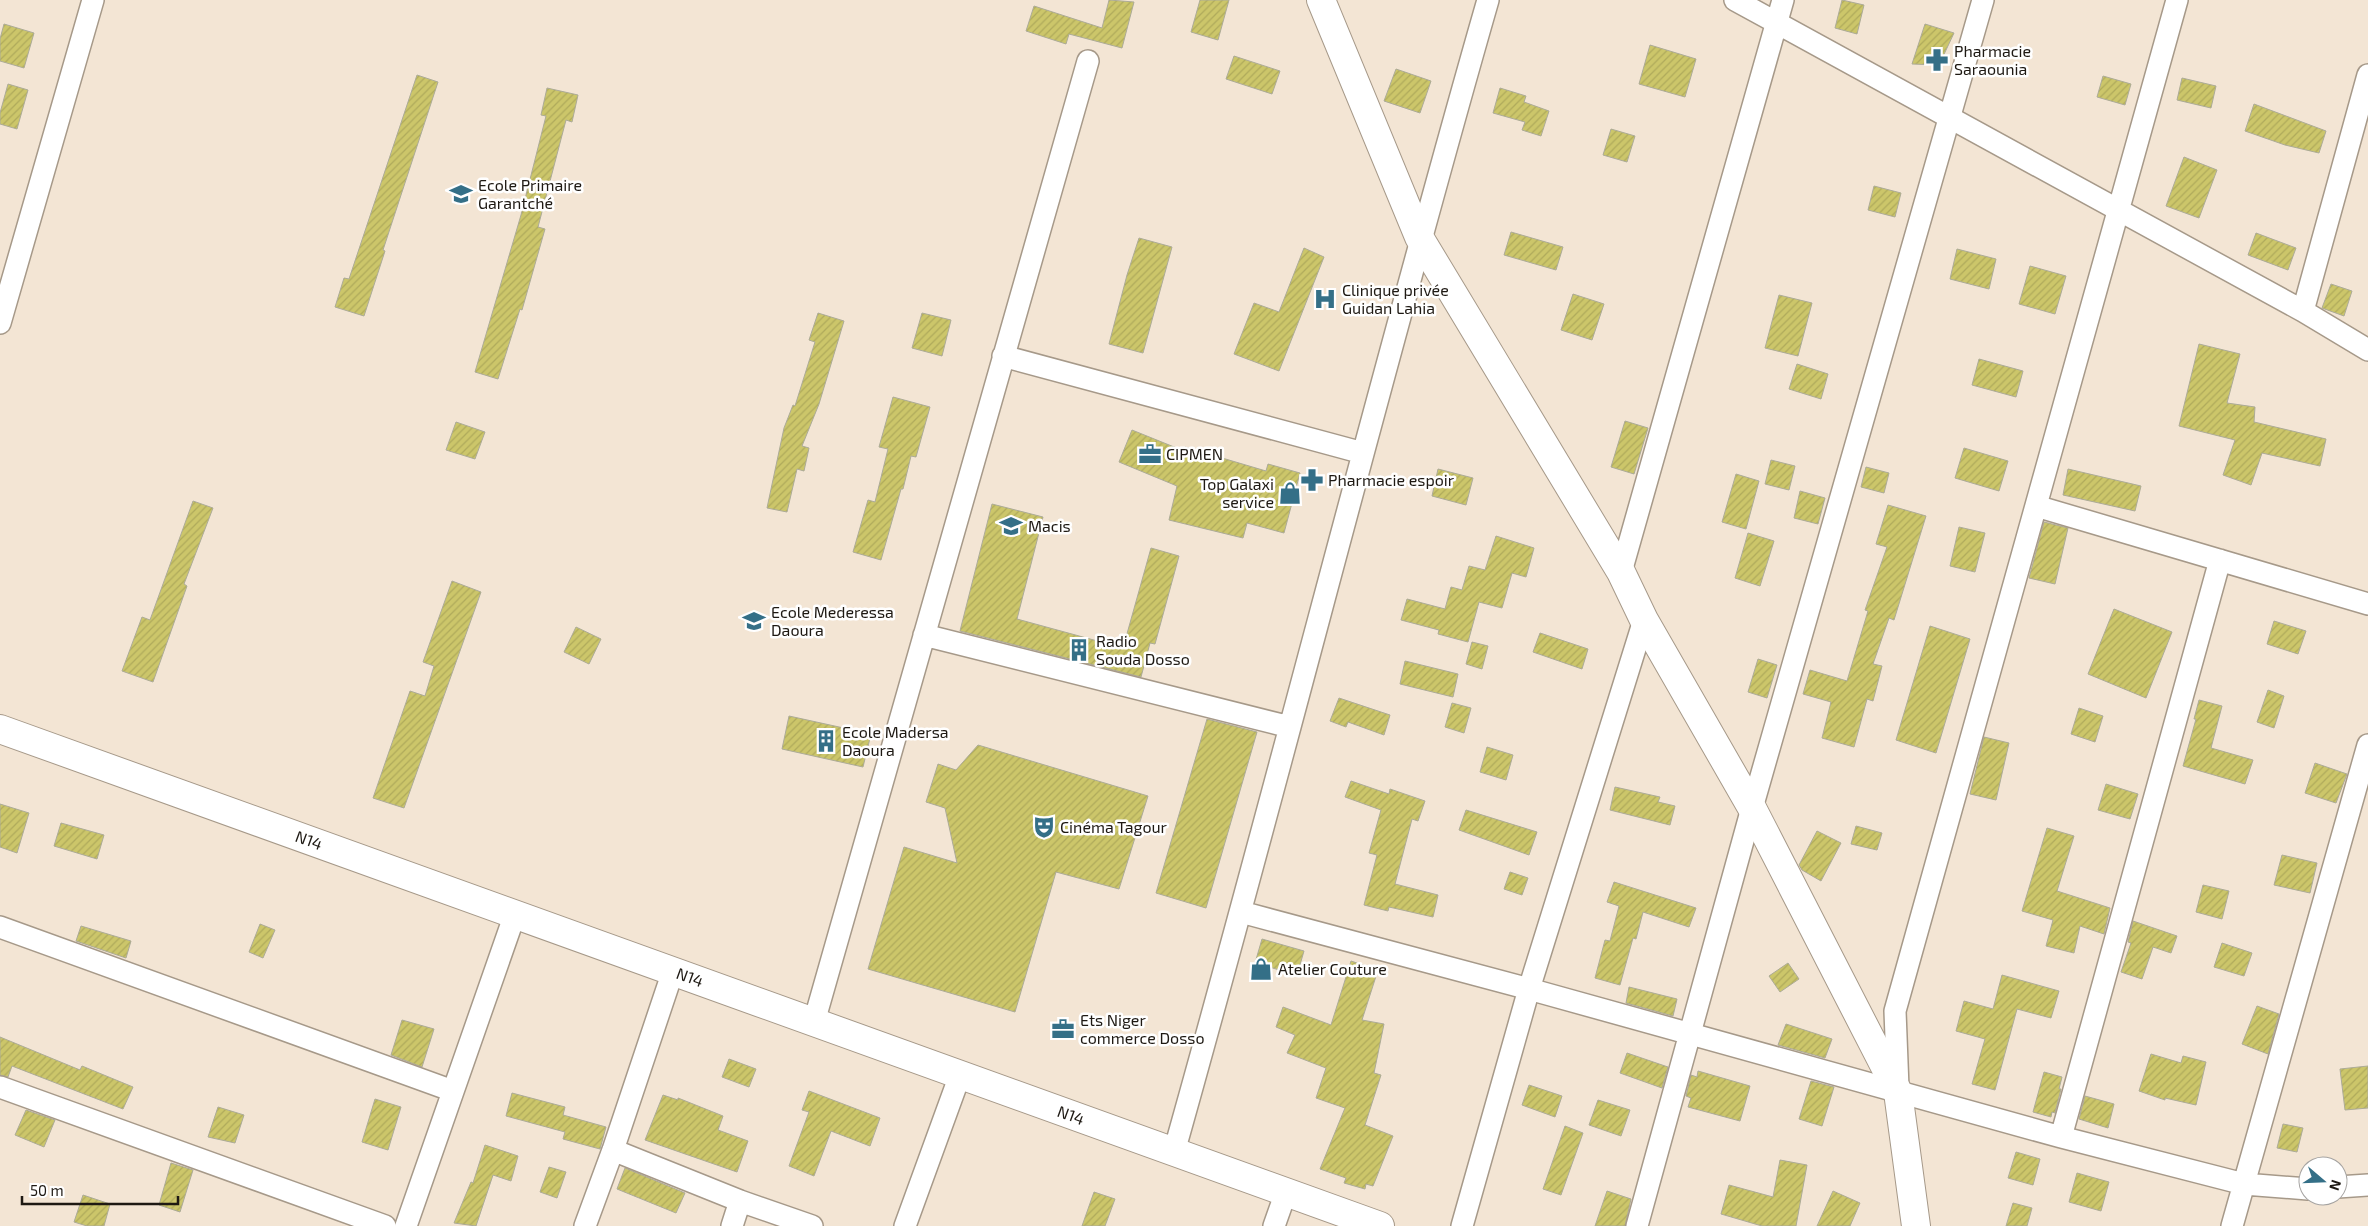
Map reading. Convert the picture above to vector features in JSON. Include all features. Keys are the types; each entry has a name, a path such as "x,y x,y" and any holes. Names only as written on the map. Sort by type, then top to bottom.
{"main road":[{"path":"1321,0 1419,237 1621,572 1644,620 1752,808 1898,1092 1916,1226"},
{"name":"N14","path":"0,729 1380,1226"}],"street":[{"path":"0,323 93,0"},
{"path":"1174,1152 1241,912 1419,237 1488,0"},
{"path":"1735,0 2303,311 2368,350"},
{"path":"1621,572 1783,0"},
{"path":"1637,1226 1752,808 1983,0"},
{"path":"1898,1092 1895,1011 2177,0"},
{"path":"814,1022 1088,61"},
{"path":"2303,311 2368,75"},
{"path":"1003,356 1362,453"},
{"path":"2036,506 2368,604"},
{"path":"2061,1137 2220,560"},
{"path":"1462,1226 1529,989 1644,620"},
{"path":"924,635 1290,728"},
{"path":"2232,1226 2368,745"},
{"path":"1241,912 1690,1033 2061,1137 2244,1184 2298,1188"},
{"path":"406,1226 515,914"},
{"path":"0,927 453,1091"},
{"path":"586,1226 614,1150 673,971"},
{"path":"905,1226 960,1075"},
{"path":"0,1087 385,1226"},
{"path":"614,1150 740,1201 812,1226"},
{"path":"2348,1186 2368,1185"},
{"path":"1274,1226 1286,1192"},
{"path":"732,1226 740,1201"}],"building":[{"path":"1109,0 1134,2 1122,48 1069,34 1066,44 1026,31 1034,6 1102,28"},
{"path":"1200,0 1229,0 1218,40 1191,32"},
{"path":"1842,0 1864,5 1857,34 1835,28"},
{"path":"4,24 34,33 24,68 0,61 0,39"},
{"path":"1925,24 1954,33 1939,65 1912,64"},
{"path":"1650,45 1696,59 1685,97 1639,84"},
{"path":"1234,56 1280,71 1272,94 1226,79"},
{"path":"1396,69 1431,81 1420,113 1384,101"},
{"path":"417,75 438,82 383,250 385,251 364,316 335,307 344,278 349,279"},
{"path":"2103,76 2131,84 2125,105 2097,97"},
{"path":"2182,78 2216,86 2211,108 2177,100"},
{"path":"8,84 28,90 17,129 0,124 0,113"},
{"path":"547,88 578,95 572,122 566,120 538,227 545,229 522,310 520,309 498,379 475,372 521,215 546,116 541,115"},
{"path":"1500,88 1526,96 1524,102 1549,111 1541,136 1522,130 1525,122 1493,113"},
{"path":"2254,104 2326,131 2319,153 2285,145 2245,131"},
{"path":"1611,129 1635,136 1627,162 1603,155"},
{"path":"2184,157 2217,170 2199,218 2166,206"},
{"path":"1874,186 1901,193 1895,217 1868,210"},
{"path":"1511,232 1563,247 1556,270 1504,255"},
{"path":"2256,233 2296,248 2288,270 2248,255"},
{"path":"1139,238 1172,247 1143,353 1109,344"},
{"path":"1304,248 1324,257 1279,371 1234,354 1254,303 1279,312"},
{"path":"1957,249 1996,259 1989,289 1950,279"},
{"path":"2030,266 2066,276 2055,314 2019,304"},
{"path":"2331,284 2352,291 2344,316 2322,308"},
{"path":"1573,294 1604,304 1592,340 1561,330"},
{"path":"1779,295 1812,303 1798,356 1765,348"},
{"path":"818,313 844,321 819,404 802,446 809,448 804,471 797,469 787,512 767,508 784,428 793,405 795,406 815,342 809,340"},
{"path":"922,313 951,320 942,356 912,348"},
{"path":"2199,344 2240,354 2227,403 2255,407 2254,422 2326,439 2320,466 2262,453 2251,485 2223,475 2235,440 2179,426"},
{"path":"1979,359 2023,371 2016,397 1972,385"},
{"path":"1797,364 1828,374 1821,399 1789,389"},
{"path":"893,397 930,407 916,457 911,456 881,560 853,552 868,500 875,502 888,449 879,447"},
{"path":"1625,421 1648,428 1634,474 1611,467"},
{"path":"456,422 485,432 475,459 446,450"},
{"path":"1132,430 1184,451 1185,447 1266,471 1268,464 1300,473 1284,533 1247,523 1243,538 1169,520 1177,486 1119,462"},
{"path":"1964,448 2008,461 1999,491 1955,478"},
{"path":"1771,460 1795,466 1789,490 1765,484"},
{"path":"1866,467 1889,473 1884,493 1861,487"},
{"path":"1438,469 1473,478 1466,505 1432,496"},
{"path":"2068,469 2141,486 2135,511 2063,495"},
{"path":"1736,474 1759,481 1746,529 1722,522"},
{"path":"1800,491 1825,498 1818,524 1794,518"},
{"path":"193,501 213,508 184,584 187,586 153,682 122,671 142,617 150,620"},
{"path":"992,504 1043,517 1017,619 1123,648 1151,548 1179,556 1155,644 1150,643 1141,677 960,631"},
{"path":"1888,505 1926,516 1894,620 1889,618 1873,664 1882,666 1873,701 1867,699 1854,747 1822,738 1831,702 1803,694 1810,670 1847,681 1868,611 1865,610 1887,547 1876,544"},
{"path":"2044,522 2068,528 2055,584 2029,578"},
{"path":"1959,527 1985,533 1975,572 1950,566"},
{"path":"1748,533 1774,541 1760,586 1735,578"},
{"path":"1496,536 1534,548 1526,577 1512,573 1502,608 1479,602 1468,642 1438,634 1439,630 1401,620 1407,599 1445,609 1451,587 1462,590 1469,566 1485,570"},
{"path":"452,581 481,592 404,808 373,798 410,691 425,696 434,666 423,662"},
{"path":"2114,609 2172,632 2146,698 2088,674"},
{"path":"2274,621 2306,631 2298,654 2267,644"},
{"path":"1930,626 1970,639 1936,753 1896,740"},
{"path":"576,627 601,639 589,664 564,652"},
{"path":"1540,633 1588,649 1582,669 1533,652"},
{"path":"1472,642 1488,646 1482,669 1466,664"},
{"path":"1758,659 1777,665 1767,698 1748,692"},
{"path":"1405,661 1458,674 1453,697 1400,684"},
{"path":"2268,690 2284,696 2274,728 2257,722"},
{"path":"1339,698 1390,715 1384,735 1348,722 1346,727 1330,721"},
{"path":"2199,700 2222,706 2211,748 2253,760 2245,784 2183,766 2196,719 2194,719"},
{"path":"1452,703 1471,708 1464,733 1445,727"},
{"path":"2079,708 2103,716 2095,742 2071,734"},
{"name":"Ecole Madersa Daoura","path":"789,716 871,734 863,767 782,749"},
{"path":"1207,719 1257,732 1206,908 1156,893"},
{"path":"1984,737 2009,743 1996,800 1970,794"},
{"path":"978,745 1148,796 1119,889 1056,872 1015,1012 868,969 904,847 957,863 945,808 926,802 938,764 956,770"},
{"path":"1487,747 1513,755 1506,780 1480,772"},
{"path":"2315,763 2347,774 2336,803 2305,793"},
{"path":"1351,781 1389,794 1390,789 1425,801 1418,821 1412,819 1395,884 1438,895 1433,917 1389,907 1388,911 1364,905 1377,855 1369,853 1381,810 1345,797"},
{"path":"2106,784 2138,794 2130,819 2098,810"},
{"path":"1615,787 1660,797 1658,802 1675,806 1670,825 1610,810"},
{"path":"0,804 29,813 17,853 0,847"},
{"path":"1466,810 1537,832 1529,855 1459,830"},
{"path":"61,823 104,835 97,859 54,846"},
{"path":"1856,826 1882,833 1877,850 1851,844"},
{"path":"2047,828 2074,836 2057,891 2110,908 2104,934 2080,926 2074,953 2046,946 2053,920 2022,911"},
{"path":"1817,831 1841,843 1821,881 1802,870 1799,865"},
{"path":"2282,855 2317,863 2310,893 2274,885"},
{"path":"1510,872 1528,878 1522,895 1504,889"},
{"path":"1614,882 1696,908 1689,927 1643,912 1636,939 1633,938 1620,985 1595,978 1605,940 1610,941 1619,906 1607,902"},
{"path":"2203,885 2229,891 2222,919 2196,912"},
{"path":"2133,921 2177,936 2171,953 2153,947 2142,979 2121,972 2131,943 2128,942"},
{"path":"260,924 275,930 263,958 249,952"},
{"path":"81,926 131,941 126,958 76,941"},
{"path":"1262,939 1304,951 1297,975 1255,963"},
{"path":"2222,943 2252,953 2244,976 2214,967"},
{"path":"1351,961 1378,970 1362,1020 1384,1024 1374,1073 1381,1075 1365,1125 1393,1136 1373,1186 1366,1184 1365,1189 1344,1183 1346,1178 1320,1169 1345,1108 1316,1098 1326,1068 1287,1053 1295,1035 1276,1027 1283,1007 1331,1025"},
{"path":"1788,963 1799,979 1780,992 1769,976"},
{"path":"2002,975 2059,991 2051,1018 2017,1009 1995,1090 1972,1084 1985,1039 1956,1031 1964,1001 1993,1009"},
{"path":"1629,987 1677,999 1673,1016 1626,1003"},
{"path":"2257,1006 2279,1014 2268,1054 2242,1044"},
{"path":"402,1020 434,1029 422,1067 391,1055"},
{"path":"1786,1024 1832,1039 1825,1058 1778,1045"},
{"path":"0,1037 80,1070 82,1066 133,1087 123,1109 12,1066 8,1077 0,1075"},
{"path":"1627,1053 1668,1067 1662,1088 1620,1073"},
{"path":"2151,1054 2181,1063 2183,1056 2206,1062 2196,1105 2165,1098 2165,1100 2139,1091"},
{"path":"729,1059 756,1069 749,1087 722,1077"},
{"path":"2368,1066 2368,1108 2345,1110 2340,1069"},
{"path":"1698,1071 1750,1086 1740,1121 1688,1107 1691,1098 1686,1096 1691,1075 1697,1077"},
{"path":"2044,1072 2062,1077 2055,1113 2052,1112 2051,1117 2033,1112"},
{"path":"1811,1081 1834,1087 1822,1126 1799,1119"},
{"path":"1529,1085 1562,1096 1555,1117 1522,1105"},
{"path":"809,1091 880,1118 870,1146 831,1131 814,1176 789,1166 809,1112 802,1110"},
{"path":"512,1093 565,1107 563,1115 606,1127 600,1149 563,1139 565,1132 506,1116"},
{"path":"663,1095 678,1100 678,1098 723,1116 718,1130 748,1141 737,1172 645,1140"},
{"path":"2085,1096 2114,1104 2108,1128 2079,1119"},
{"path":"375,1099 401,1107 388,1150 362,1142"},
{"path":"1598,1100 1630,1110 1621,1136 1589,1125"},
{"path":"218,1107 244,1115 235,1143 208,1137"},
{"path":"26,1110 55,1120 44,1147 15,1135"},
{"path":"2283,1124 2303,1128 2297,1152 2277,1148"},
{"path":"1565,1126 1583,1133 1561,1195 1543,1189"},
{"path":"485,1145 518,1156 511,1181 493,1175 476,1226 454,1223 471,1182 473,1183"},
{"path":"2016,1152 2040,1159 2033,1185 2008,1178"},
{"path":"1780,1160 1807,1165 1796,1226 1762,1226 1721,1214 1729,1185 1773,1197"},
{"path":"171,1163 193,1170 180,1212 159,1205"},
{"path":"549,1167 566,1172 557,1198 540,1192"},
{"path":"625,1168 685,1193 676,1213 617,1189"},
{"path":"2077,1173 2109,1182 2101,1211 2069,1202"},
{"path":"1607,1191 1631,1199 1625,1226 1595,1226"},
{"path":"1833,1191 1860,1203 1850,1226 1817,1226"},
{"path":"1094,1192 1115,1199 1105,1226 1082,1226"},
{"path":"83,1195 110,1204 104,1226 87,1226 74,1222"},
{"path":"2013,1203 2032,1208 2027,1226 2006,1226"}],"place":[{"name":"Pharmacie Saraounia","path":"1937,60"},
{"name":"Ecole Primaire Garantché","path":"461,194"},
{"name":"Clinique privée Guidan Lahia","path":"1325,299"},
{"name":"CIPMEN","path":"1150,454"},
{"name":"Pharmacie espoir","path":"1312,480"},
{"name":"Top Galaxi service","path":"1290,493"},
{"name":"Macis","path":"1011,526"},
{"name":"Ecole Mederessa Daoura","path":"754,621"},
{"name":"Radio Souda Dosso","path":"1079,650"},
{"name":"Ecole Madersa Daoura","path":"826,741"},
{"name":"Cinéma Tagour","path":"1044,827"},
{"name":"Atelier Couture","path":"1261,969"},
{"name":"Ets Niger commerce Dosso","path":"1063,1029"}]}
